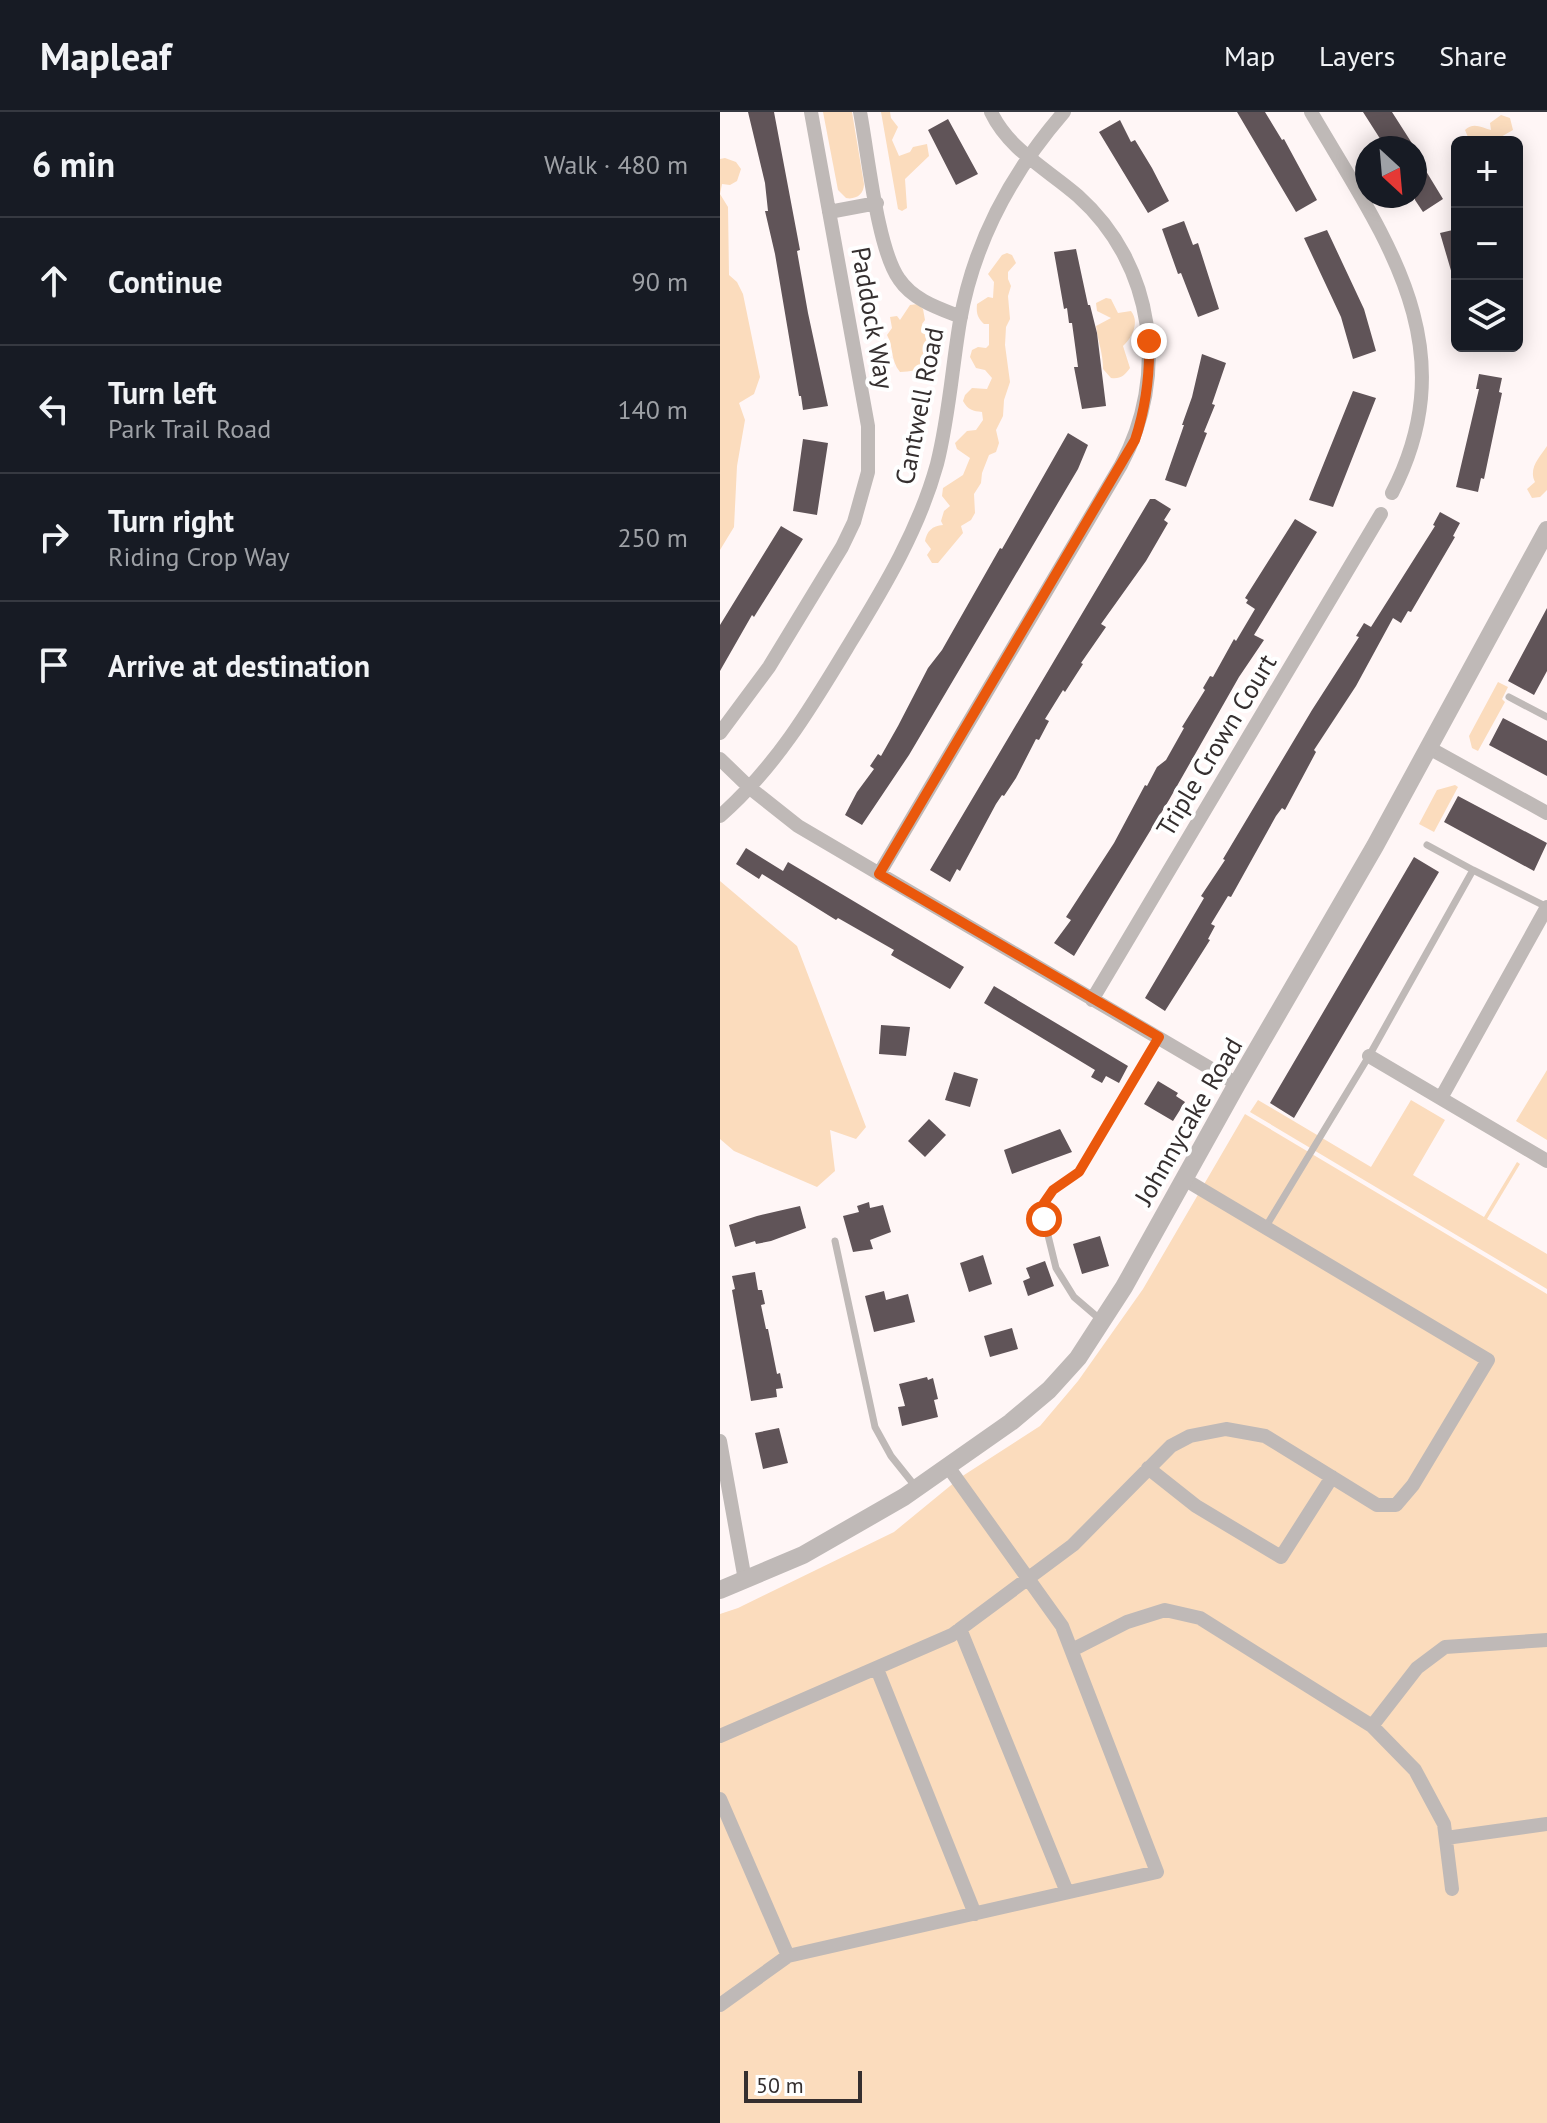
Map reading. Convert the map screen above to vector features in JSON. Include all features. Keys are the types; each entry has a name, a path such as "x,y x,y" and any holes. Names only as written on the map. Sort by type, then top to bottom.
{"street":[{"name":"Paddock Way","path":"720,733 753,691 842,547 863,497 868,472 868,426 811,112"},
{"path":"860,112 885,244 899,279 926,303 961,317"},
{"path":"879,874 1135,440 1150,376 1144,305 1117,242 1077,195 1006,137 991,112"},
{"name":"Cantwell Road","path":"720,816 750,788 792,738 884,588 911,535 937,461 961,317 988,228 1027,157 1064,112"},
{"path":"1311,112 1400,270 1420,336 1422,383 1415,439 1407,466 1392,493"},
{"path":"829,212 877,203"},
{"name":"Triple Crown Court","path":"1092,1000 1381,514"},
{"name":"Johnnycake Road","path":"720,1590 803,1555 917,1489 1011,1422 1049,1390 1078,1358 1103,1322 1352,887 1547,530"},
{"path":"1429,748 1547,813"},
{"path":"720,759 750,788 798,826 1237,1084"},
{"path":"1441,1098 1547,907"},
{"path":"1369,1056 1547,1161"},
{"path":"720,1736 952,1635 1073,1545 1171,1446 1190,1436 1226,1429 1265,1436 1377,1505 1396,1505 1413,1485 1488,1360 1184,1179"},
{"path":"720,1441 745,1580"},
{"path":"720,2005 788,1956 1157,1872 1062,1626 949,1468"},
{"path":"1148,1468 1196,1506 1281,1557 1332,1477"},
{"path":"1072,1650 1127,1622 1165,1610 1200,1618 1372,1726 1415,1770 1444,1824 1452,1889"},
{"path":"960,1629 1067,1892"},
{"path":"1372,1726 1417,1668 1445,1647 1547,1640"},
{"path":"877,1669 975,1914"},
{"path":"720,1799 788,1956"},
{"path":"1446,1838 1547,1824"}],"lane":[{"path":"1509,697 1547,717"},
{"path":"1427,845 1547,907"},
{"path":"1265,1228 1369,1056 1473,870"},
{"path":"1103,1322 1074,1297 1056,1268 1046,1231 1044,1203 1053,1190 1079,1172 1159,1037"},
{"path":"835,1241 875,1427 891,1456 917,1489"}],"shaded area":[{"path":"823,112 852,112 864,184 863,191 856,197 846,198 838,190"},
{"path":"881,112 890,112 898,127 892,140 899,156 910,152 913,147 927,144 929,156 905,179 907,208 902,211 898,209"},
{"path":"1501,115 1510,118 1513,130 1502,136 1468,136 1465,130 1468,128 1474,126 1491,130 1490,123"},
{"path":"725,158 736,162 741,169 737,181 730,185 722,184 720,194 720,159"},
{"path":"720,194 728,207 729,275 743,294 760,377 754,394 739,403 745,420 737,466 734,527 720,550"},
{"path":"1007,253 1016,263 1008,272 1011,286 1008,296 1010,319 1006,327 1005,345 1010,382 1003,416 996,430 999,443 996,452 989,455 981,483 974,494 975,513 971,520 961,526 963,533 938,563 932,563 927,555 931,549 925,541 931,530 943,525 944,511 950,506 942,496 943,488 963,475 970,458 957,449 955,443 967,431 976,430 983,420 982,412 971,410 963,401 972,388 987,389 992,378 985,370 976,368 970,357 972,350 989,345 989,324 984,324 979,318 977,304 988,297 993,298 994,282 988,274"},
{"path":"1111,299 1118,313 1131,311 1135,320 1132,334 1123,346 1130,368 1117,378 1111,378 1103,369 1096,326 1111,318 1097,311 1096,303"},
{"path":"918,304 923,309 925,320 922,324 928,346 924,353 925,362 911,371 900,372 887,335 892,328 890,317 897,316 900,320 910,305"},
{"path":"1547,446 1547,490 1540,497 1532,498 1527,489 1535,482 1534,467"},
{"path":"1498,682 1508,687 1502,699 1505,702 1478,751 1472,748 1469,736"},
{"path":"1455,785 1458,787 1434,832 1419,824 1437,790"},
{"path":"720,881 797,946 866,1127 856,1139 830,1130 835,1171 817,1187 734,1151 720,1139"},
{"path":"1547,1070 1547,1140 1516,1121"},
{"path":"1258,1100 1371,1167 1411,1100 1445,1120 1413,1175 1484,1217 1517,1162 1520,1164 1487,1219 1547,1254 1547,1289 1250,1112"},
{"path":"1245,1114 1547,1294 1547,2123 720,2123 720,1614 894,1532 961,1477 1040,1426 1078,1381 1143,1289"}],"building":[{"path":"748,112 774,112 800,250 797,251 808,313 828,406 803,410 799,396 765,211 768,211 765,183"},
{"path":"1237,112 1265,112 1284,139 1317,200 1296,212"},
{"path":"1363,112 1392,112 1407,136 1378,136"},
{"path":"948,119 978,174 956,185 928,130"},
{"path":"1120,120 1131,142 1135,140 1152,168 1169,201 1148,213 1099,132"},
{"path":"1427,173 1443,199 1423,212 1420,208 1427,208"},
{"path":"1184,221 1193,245 1198,243 1219,309 1198,317 1162,229"},
{"path":"1327,230 1364,309 1376,351 1353,359 1341,317 1304,238"},
{"path":"1451,230 1451,271 1440,233"},
{"path":"1076,249 1097,333 1106,406 1082,409 1074,367 1078,367 1072,323 1069,323 1067,308 1064,309 1054,252"},
{"path":"1202,354 1226,363 1204,432 1207,433 1186,487 1165,480 1184,425"},
{"path":"1479,374 1502,378 1499,392 1502,393 1484,479 1481,478 1478,492 1456,487 1479,389 1476,389"},
{"path":"1353,391 1376,398 1333,507 1309,500"},
{"path":"1068,433 1088,445 1078,469 909,755 862,825 845,815 874,769 870,766 878,754 881,756 928,668 942,650"},
{"path":"803,439 828,443 817,515 793,511"},
{"path":"1150,499 1171,509 1164,520 1168,523 1146,561 1101,624 1106,627 1045,719 1049,721 1039,740 1036,739 1016,778 996,804 960,871 957,869 950,882 930,870"},
{"path":"1440,512 1460,523 1455,537 1411,612 1408,611 1401,623 1393,618 1356,686 1314,750 1316,752 1285,810 1282,808 1276,816 1231,897 1228,896 1211,924 1215,926 1210,940 1165,1011 1145,998 1204,898 1201,896 1359,637 1356,636 1364,623 1371,627 1435,526"},
{"path":"1295,519 1317,532 1254,635 1264,640 1074,956 1054,943 1071,920 1066,917 1114,843 1145,785 1166,760 1210,676 1213,677 1255,609 1246,603 1248,600 1245,598"},
{"path":"781,526 803,539 754,617 752,615 720,671 720,625"},
{"path":"1547,608 1547,671 1534,695 1508,681"},
{"path":"1503,718 1547,741 1547,776 1489,745"},
{"path":"1458,796 1547,843 1534,871 1444,822"},
{"path":"746,848 783,871 788,862 964,967 950,989 891,955 894,950 838,918 836,920 762,874 759,879 736,864"},
{"path":"1414,857 1439,872 1294,1118 1270,1103"},
{"path":"994,986 1128,1066 1119,1083 1106,1076 1102,1083 1091,1077 1095,1070 984,1003"},
{"path":"881,1025 910,1027 906,1056 879,1054"},
{"path":"954,1072 978,1079 970,1107 945,1100"},
{"path":"1158,1081 1178,1093 1176,1096 1185,1102 1173,1121 1144,1104"},
{"path":"929,1119 946,1135 925,1157 908,1141"},
{"path":"1060,1129 1072,1152 1012,1174 1004,1150"},
{"path":"869,1202 870,1208 883,1205 891,1232 870,1240 873,1249 853,1252 843,1216 859,1212 857,1206"},
{"path":"800,1206 806,1228 771,1241 756,1244 755,1241 735,1247 729,1225"},
{"path":"1100,1236 1109,1266 1082,1274 1073,1244"},
{"path":"983,1255 992,1284 969,1292 960,1263"},
{"path":"1045,1261 1054,1286 1028,1296 1023,1281 1030,1278 1026,1268"},
{"path":"755,1272 758,1290 762,1290 765,1304 761,1305 766,1329 783,1388 776,1389 777,1397 751,1401 732,1276"},
{"path":"884,1291 886,1300 908,1294 915,1322 874,1332 865,1296"},
{"path":"1012,1328 1018,1349 990,1357 984,1336"},
{"path":"927,1377 928,1380 933,1378 938,1417 902,1426 898,1407 905,1406 899,1384"},
{"path":"779,1428 788,1463 763,1469 755,1433"}],"route":[{"path":"1044,1219 1044,1203 1053,1190 1079,1172 1159,1037 879,874 1135,440 1150,376 1149,341"}]}
